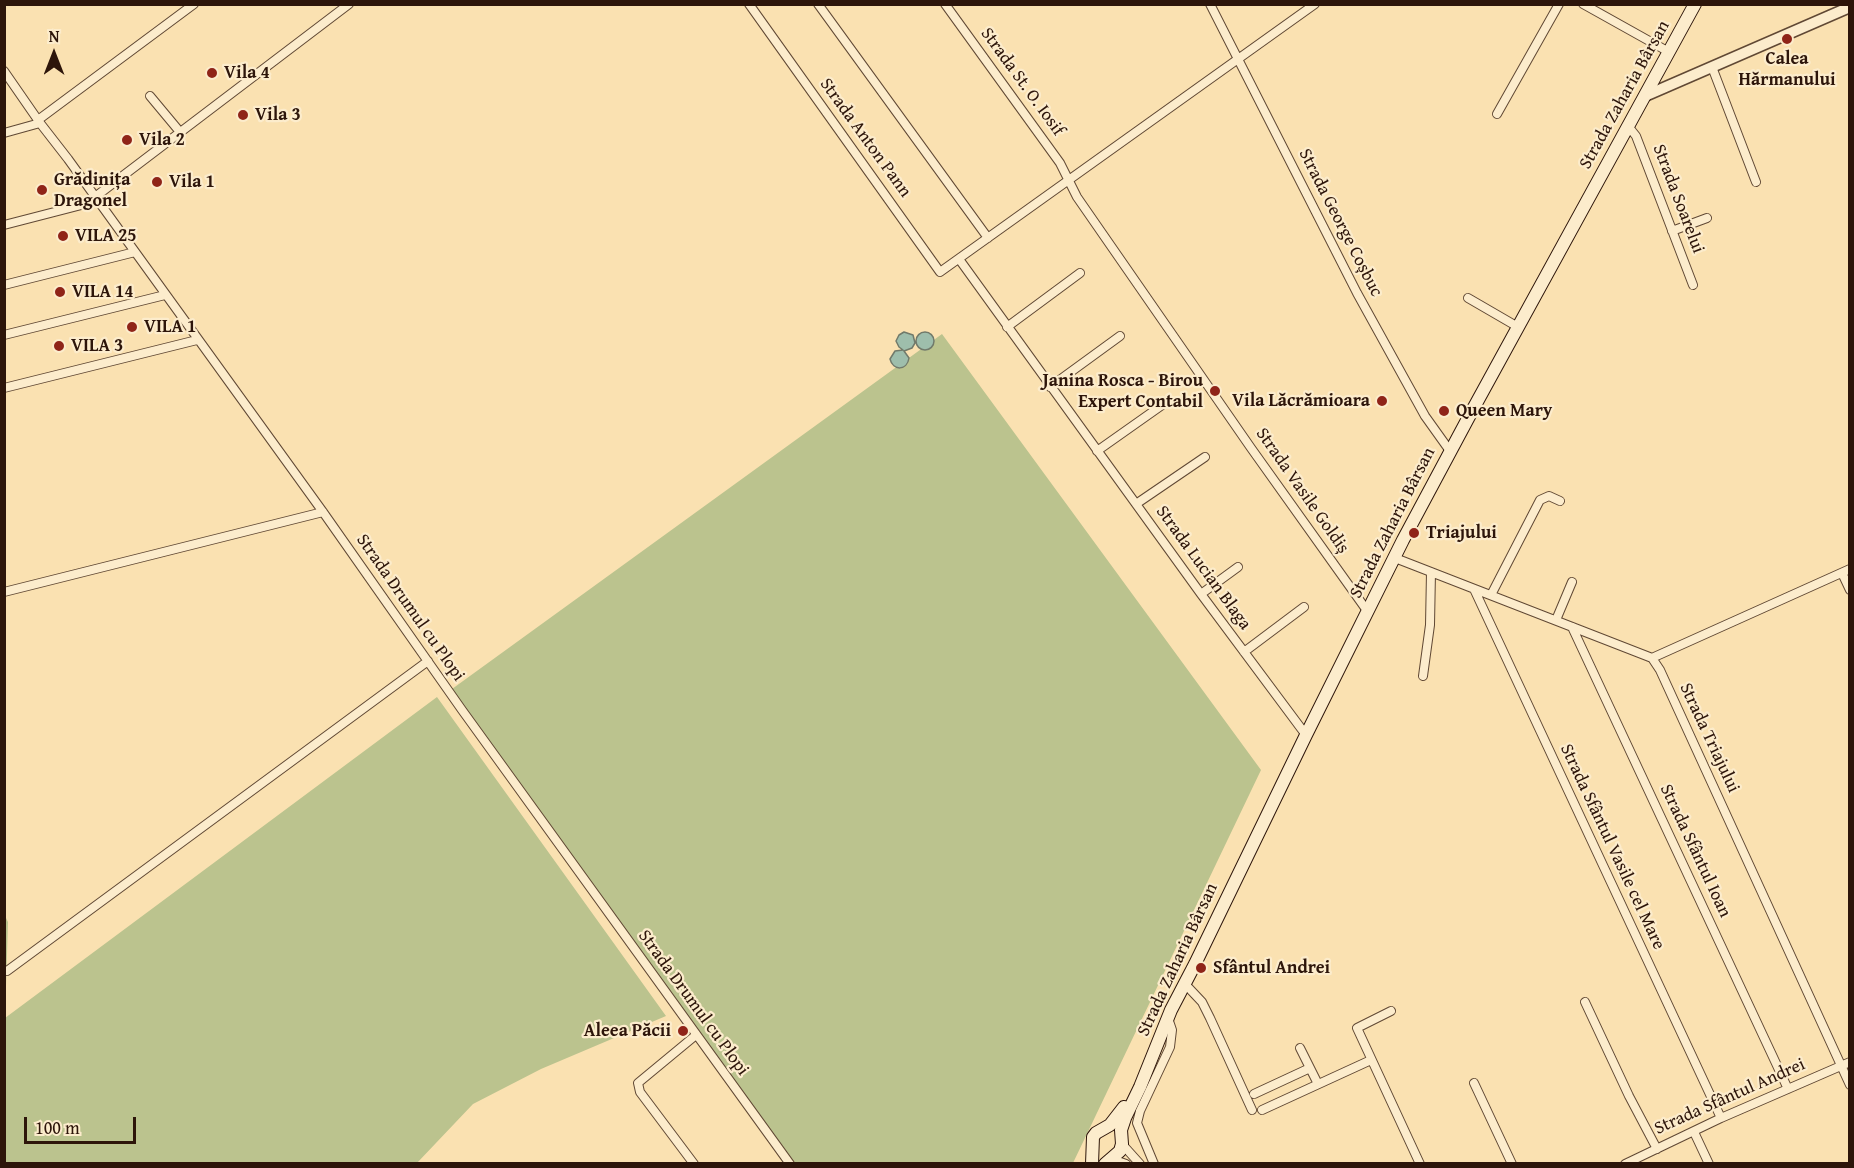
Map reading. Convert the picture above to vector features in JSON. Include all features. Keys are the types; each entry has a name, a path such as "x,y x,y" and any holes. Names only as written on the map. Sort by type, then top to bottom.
{"main road":[{"name":"Strada Zaharia Bârsan","path":"1147,1070 1168,1018 1395,558 1450,452 1695,4"},
{"path":"1147,1070 1125,1118 1120,1151 1109,1160 1093,1158 1093,1137 1105,1129 1120,1112 1147,1070"},
{"path":"1105,1129 1112,1130 1121,1141"}],"street":[{"path":"4,133 39,121 195,4"},
{"path":"4,225 96,199 348,4"},
{"name":"Strada Anton Pann","path":"749,4 940,272 959,259"},
{"path":"818,4 988,238"},
{"name":"Strada St. O. Iosif","path":"945,4 1060,163 1069,181"},
{"name":"Strada George Coșbuc","path":"1210,4 1357,293 1425,416 1450,452"},
{"path":"959,259 1315,4"},
{"path":"1497,114 1559,4"},
{"path":"1583,4 1669,52"},
{"path":"1645,96 1847,7"},
{"path":"1712,67 1756,182"},
{"name":"Strada Drumul cu Plopi","path":"4,71 790,1164"},
{"path":"150,96 180,132"},
{"name":"Strada Soarelui","path":"1628,126 1636,136 1693,285"},
{"name":"Strada Vasile Goldiș","path":"1069,181 1077,197 1251,448 1368,612"},
{"path":"1672,231 1707,218"},
{"path":"4,285 135,252"},
{"name":"Strada Lucian Blaga","path":"959,259 1050,387 1306,735"},
{"path":"1007,327 1080,273"},
{"path":"4,335 165,295"},
{"path":"1468,298 1518,327"},
{"path":"1050,387 1120,336"},
{"path":"4,388 197,340"},
{"path":"1097,451 1165,402"},
{"name":"Strada Lucian Blaga","path":"1136,504 1204,457"},
{"path":"1491,595 1540,500 1549,496 1560,501"},
{"path":"4,592 323,512"},
{"path":"1395,558 1652,658 1846,571 1850,590"},
{"path":"1201,594 1239,567"},
{"path":"1423,676 1430,625 1431,572"},
{"path":"1556,620 1572,582"},
{"name":"Strada Sfântul Vasile cel Mare","path":"1474,589 1721,1118"},
{"name":"Strada Lucian Blaga","path":"1244,652 1304,607"},
{"name":"Strada Sfântul Ioan","path":"1572,627 1788,1089"},
{"name":"Strada Triajului","path":"1652,658 1660,670 1845,1064 1850,1085"},
{"path":"7,971 428,661"},
{"path":"1185,984 1202,1002 1252,1110"},
{"path":"1585,1002 1629,1096 1657,1149"},
{"path":"1392,1011 1357,1028 1420,1164"},
{"path":"1154,1164 1137,1123 1140,1111 1170,1047 1172,1029 1168,1018"},
{"path":"694,1164 640,1092 638,1083 696,1035"},
{"path":"1300,1048 1318,1084"},
{"path":"1262,1110 1371,1060"},
{"name":"Strada Sfântul Andrei","path":"1625,1164 1636,1161 1721,1118 1845,1064"},
{"path":"1254,1094 1310,1068"},
{"path":"1474,1083 1512,1164"},
{"path":"1694,1132 1709,1164"},
{"path":"1121,1141 1140,1164"},
{"path":"1109,1160 1126,1164"}],"green space":[{"path":"942,334 1261,770 1073,1163 790,1163 452,689"},
{"path":"437,697 666,1016 541,1069 473,1104 417,1163 5,1163 4,914 8,922 5,1018"}],"shaded area":[{"path":"904,332 913,335 915,343 912,348 904,351 909,358 906,365 900,368 894,366 890,359 895,351 903,350 896,341"},
{"path":"925,332 933,337 934,341 929,349 925,350 917,345 916,341 921,333"}],"place":[{"name":"Calea Hărmanului","path":"1787,39"},
{"name":"Vila 4","path":"212,73"},
{"name":"Vila 3","path":"243,115"},
{"name":"Vila 2","path":"127,140"},
{"name":"Vila 1","path":"157,182"},
{"name":"Grădinița Dragonel","path":"42,190"},
{"name":"VILA 25","path":"63,236"},
{"name":"VILA 14","path":"60,292"},
{"name":"VILA 1","path":"132,327"},
{"name":"VILA 3","path":"59,346"},
{"name":"Janina Rosca - Birou Expert Contabil","path":"1215,391"},
{"name":"Vila Lăcrămioara","path":"1382,401"},
{"name":"Queen Mary","path":"1444,411"},
{"name":"Triajului","path":"1414,533"},
{"name":"Sfântul Andrei","path":"1201,968"},
{"name":"Aleea Păcii","path":"683,1031"}]}
